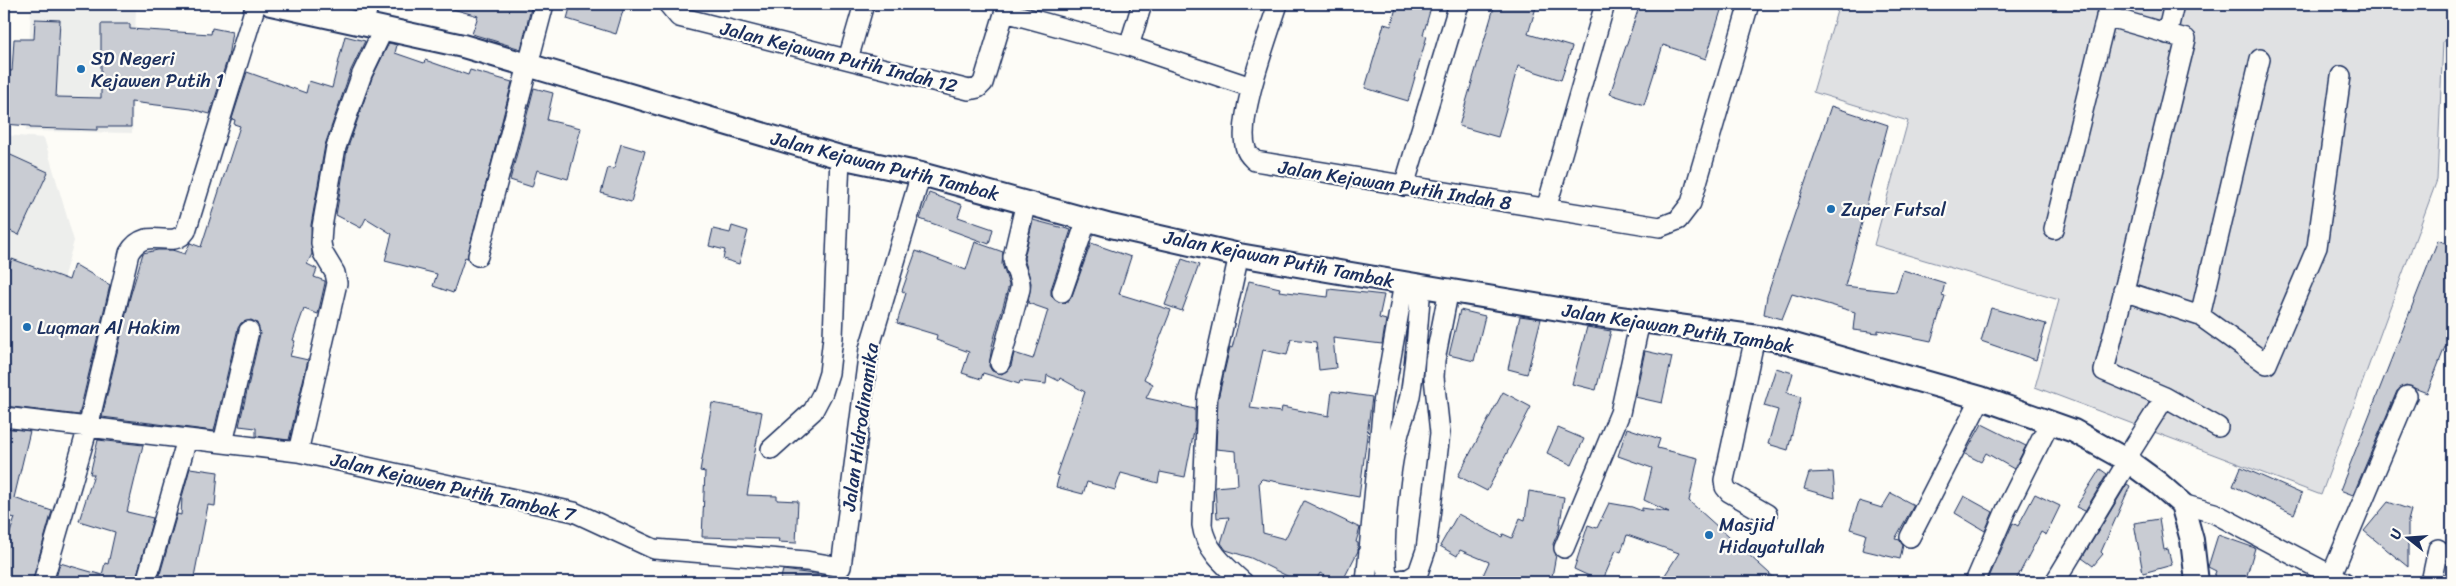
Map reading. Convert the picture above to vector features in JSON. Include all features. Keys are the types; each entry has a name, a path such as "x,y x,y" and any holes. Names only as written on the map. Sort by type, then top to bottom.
{"street":[{"path":"43,582 88,427 129,253 139,240 148,238 172,239 184,234 256,4"},
{"name":"Jalan Kejawan Putih Tambak","path":"271,4 372,18 840,157 921,174 1087,219 1240,255 1640,321 1773,339 1981,398 2074,431 2127,460 2182,504"},
{"path":"478,256 544,4"},
{"path":"848,59 864,4"},
{"path":"1129,46 1142,4"},
{"name":"Jalan Kejawan Putih Indah 8","path":"1278,4 1251,87 1243,136 1246,151 1255,161 1660,227 1678,220 1691,203 1750,4"},
{"path":"1404,186 1459,4"},
{"path":"1546,209 1605,4"},
{"path":"2167,34 2174,4"},
{"path":"1006,8 1129,46 1251,87"},
{"name":"Jalan Kejawan Putih Indah 12","path":"673,11 969,90 978,88 983,83 1006,8"},
{"path":"2054,229 2108,10 2167,34 2186,39 2104,371 2165,397 2218,427"},
{"path":"298,452 336,283 335,273 323,253 321,243 322,227 336,147 362,74 372,18"},
{"path":"2200,316 2260,59"},
{"path":"2123,291 2200,316 2267,364 2317,247 2341,76"},
{"path":"771,450 813,411 823,392 829,373 833,336 840,157"},
{"name":"Jalan Hidrodinamika","path":"841,567 868,349 921,174"},
{"path":"1000,363 1020,289 1021,279 1013,266 1013,257 1026,202"},
{"path":"1062,292 1087,219"},
{"path":"1240,255 1207,398 1202,524 1203,537 1209,547 1244,582"},
{"path":"1412,284 1410,397 1398,437 1391,478 1385,549 1388,582 1410,578 1418,572 1426,550 1440,433 1438,396 1434,377 1435,360 1449,289"},
{"path":"1366,582 1383,403 1412,284"},
{"path":"1564,548 1620,413 1640,321"},
{"path":"223,443 236,378 249,331"},
{"path":"1754,337 1724,480 1725,487 1729,492 1767,514"},
{"path":"1410,397 1438,396"},
{"path":"2182,504 2214,513 2338,578 2407,396"},
{"path":"2055,582 2165,397"},
{"path":"1910,538 1981,398"},
{"name":"Jalan Kejawen Putih Tambak 7","path":"4,417 298,452 574,512 654,549 806,561 841,567"},
{"path":"1975,582 2006,510 2050,422"},
{"path":"146,582 187,439"},
{"path":"2182,504 2192,540 2197,582"},
{"path":"2431,582 2438,548"}],"shaded area":[{"path":"1839,4 2452,4 2452,41 2443,41 2437,180 2321,495 2035,387 2059,300 1874,245 1908,121 1813,92"},
{"name":"SD Negeri Kejawen Putih 1","path":"31,5 136,7 132,133 26,131"},
{"name":"Luqman Al Hakim","path":"4,135 44,138 74,241 24,415 4,413"}],"building":[{"path":"450,4 532,4 521,49 472,34 478,16 449,8"},
{"path":"571,4 625,4 616,34 567,19"},
{"path":"1397,4 1432,4 1423,35 1427,36 1408,101 1365,88 1384,24 1391,26"},
{"path":"1495,4 1537,4 1528,34 1572,47 1561,80 1518,66 1498,137 1459,126"},
{"path":"1640,4 1723,4 1706,59 1663,45 1644,105 1610,94"},
{"path":"35,19 60,20 56,97 101,98 101,24 130,24 130,29 211,34 212,28 232,32 228,57 210,114 191,109 131,102 131,127 97,127 97,130 30,128 30,126 4,124 4,70 12,71 14,39 34,39"},
{"path":"345,36 365,41 351,70 325,145 311,225 312,254 307,264 317,269 314,277 325,281 325,283 318,314 304,309 293,340 295,341 290,356 308,360 289,440 256,436 256,428 239,426 260,334 257,323 251,320 241,323 238,328 214,431 102,417 130,297 143,253 172,250 185,254 190,243 201,247 240,126 234,124 235,120 232,119 247,72 306,93 309,81 332,88"},
{"path":"389,43 397,45 395,53 424,63 425,60 468,75 470,70 512,82 467,258 465,257 453,293 433,286 437,274 385,261 392,234 366,218 361,228 336,215 347,150 372,78"},
{"path":"534,88 553,93 547,120 581,128 568,179 537,170 532,187 510,180"},
{"name":"Zuper Futsal","path":"1831,106 1888,125 1845,286 1896,292 1903,270 1945,283 1942,295 1945,296 1931,341 1878,330 1878,333 1853,330 1855,312 1792,294 1782,319 1764,314 1767,296"},
{"path":"621,144 645,151 631,202 601,193 608,168 614,169"},
{"path":"4,152 48,172 19,235 4,228"},
{"path":"929,193 962,205 958,217 993,229 989,244 920,219"},
{"path":"1033,220 1071,230 1051,289 1051,295 1058,302 1065,303 1072,296 1091,243 1131,257 1119,294 1171,310 1144,379 1153,384 1146,398 1195,409 1195,426 1185,477 1160,472 1158,483 1121,473 1115,490 1087,482 1083,494 1056,487 1059,476 1056,475 1085,392 1060,378 1059,381 1047,375 1046,384 1020,381 1019,384 983,373 981,379 962,373 969,352 936,340 937,335 897,323 906,293 902,291 916,251 966,270 975,242 1003,252 1002,264 1009,285 992,346 989,366 992,371 1002,374 1011,366 1014,353 1033,359 1048,310 1028,303 1031,283 1024,258"},
{"path":"732,226 748,231 739,264 723,259 725,250 709,246 713,229 730,233"},
{"path":"2438,240 2452,246 2452,348 2445,347 2427,393 2406,385 2397,391 2353,495 2340,490"},
{"path":"12,259 69,280 74,264 110,285 79,415 4,406 4,281"},
{"path":"1182,259 1199,265 1182,311 1165,305"},
{"path":"1249,281 1280,288 1279,291 1328,297 1329,289 1384,295 1379,318 1386,320 1382,344 1333,338 1336,368 1319,370 1316,342 1291,339 1287,355 1263,350 1250,408 1281,412 1282,407 1329,416 1332,391 1372,397 1359,497 1262,479 1259,482 1263,533 1285,539 1304,501 1360,528 1356,542 1358,543 1358,551 1342,582 1335,582 1320,573 1315,582 1299,582 1251,558 1226,550 1221,543 1229,517 1217,518 1215,487 1238,485 1236,451 1216,449 1218,399 1230,347 1232,348"},
{"path":"1991,308 2046,324 2036,360 1981,341"},
{"path":"1460,310 1485,316 1474,361 1449,355"},
{"path":"1520,316 1541,319 1527,374 1508,369"},
{"path":"1587,327 1611,331 1596,390 1572,384"},
{"path":"1645,351 1672,357 1662,403 1635,397"},
{"path":"1776,368 1793,373 1787,393 1801,397 1788,450 1768,444 1778,410 1764,406"},
{"path":"1503,392 1531,407 1487,491 1458,476"},
{"path":"712,403 762,412 747,495 777,496 777,500 798,501 796,543 778,542 779,539 702,537 705,472 700,471"},
{"path":"1982,424 2026,446 2014,469 1986,453 1981,462 1965,454"},
{"path":"4,428 30,431 14,498 52,511 32,582 4,582 4,550 15,518 4,515"},
{"path":"1558,428 1584,439 1572,465 1547,453"},
{"path":"1627,428 1660,439 1657,448 1698,458 1689,501 1779,582 1674,582 1665,575 1679,553 1627,535 1621,552 1616,550 1602,582 1574,569 1588,525 1597,528 1609,503 1632,507 1642,511 1642,508 1669,512 1644,500 1652,468 1618,456"},
{"path":"98,440 143,445 127,512 153,518 135,582 55,582 60,563 102,575 105,563 108,564 115,532 79,521 94,474 90,474"},
{"path":"2241,467 2302,494 2294,514 2233,486"},
{"path":"190,468 218,472 215,506 208,505 193,582 158,581 177,514 181,515 182,497"},
{"path":"2100,469 2107,474 2085,511 2076,507"},
{"path":"1833,472 1835,498 1804,489 1809,473"},
{"path":"2127,484 2130,486 2101,552 2103,554 2093,566 2082,558"},
{"path":"1529,491 1564,497 1559,530 1553,544 1556,555 1551,582 1480,582 1489,562 1460,550 1457,556 1440,546 1458,514 1502,537 1503,534 1512,538 1520,518 1525,520"},
{"path":"1891,493 1914,505 1895,539 1900,540 1903,545 1900,559 1862,550 1866,534 1850,529 1859,501 1882,508"},
{"path":"2035,494 2060,506 2046,535 2041,532 2015,582 1987,582 2013,523 2018,526"},
{"path":"1964,496 1993,512 1985,531 1955,513"},
{"path":"2388,502 2411,510 2408,521 2408,567 2364,531"},
{"path":"2159,519 2164,550 2168,549 2172,565 2143,573 2134,523"},
{"path":"2218,535 2255,548 2245,582 2212,582 2216,571 2208,567"},
{"path":"783,570 829,576 829,582 780,582"}],"place":[{"name":"SD Negeri Kejawen Putih 1","path":"81,69"},
{"name":"Zuper Futsal","path":"1831,209"},
{"name":"Luqman Al Hakim","path":"27,327"},
{"name":"Masjid Hidayatullah","path":"1709,535"}]}
